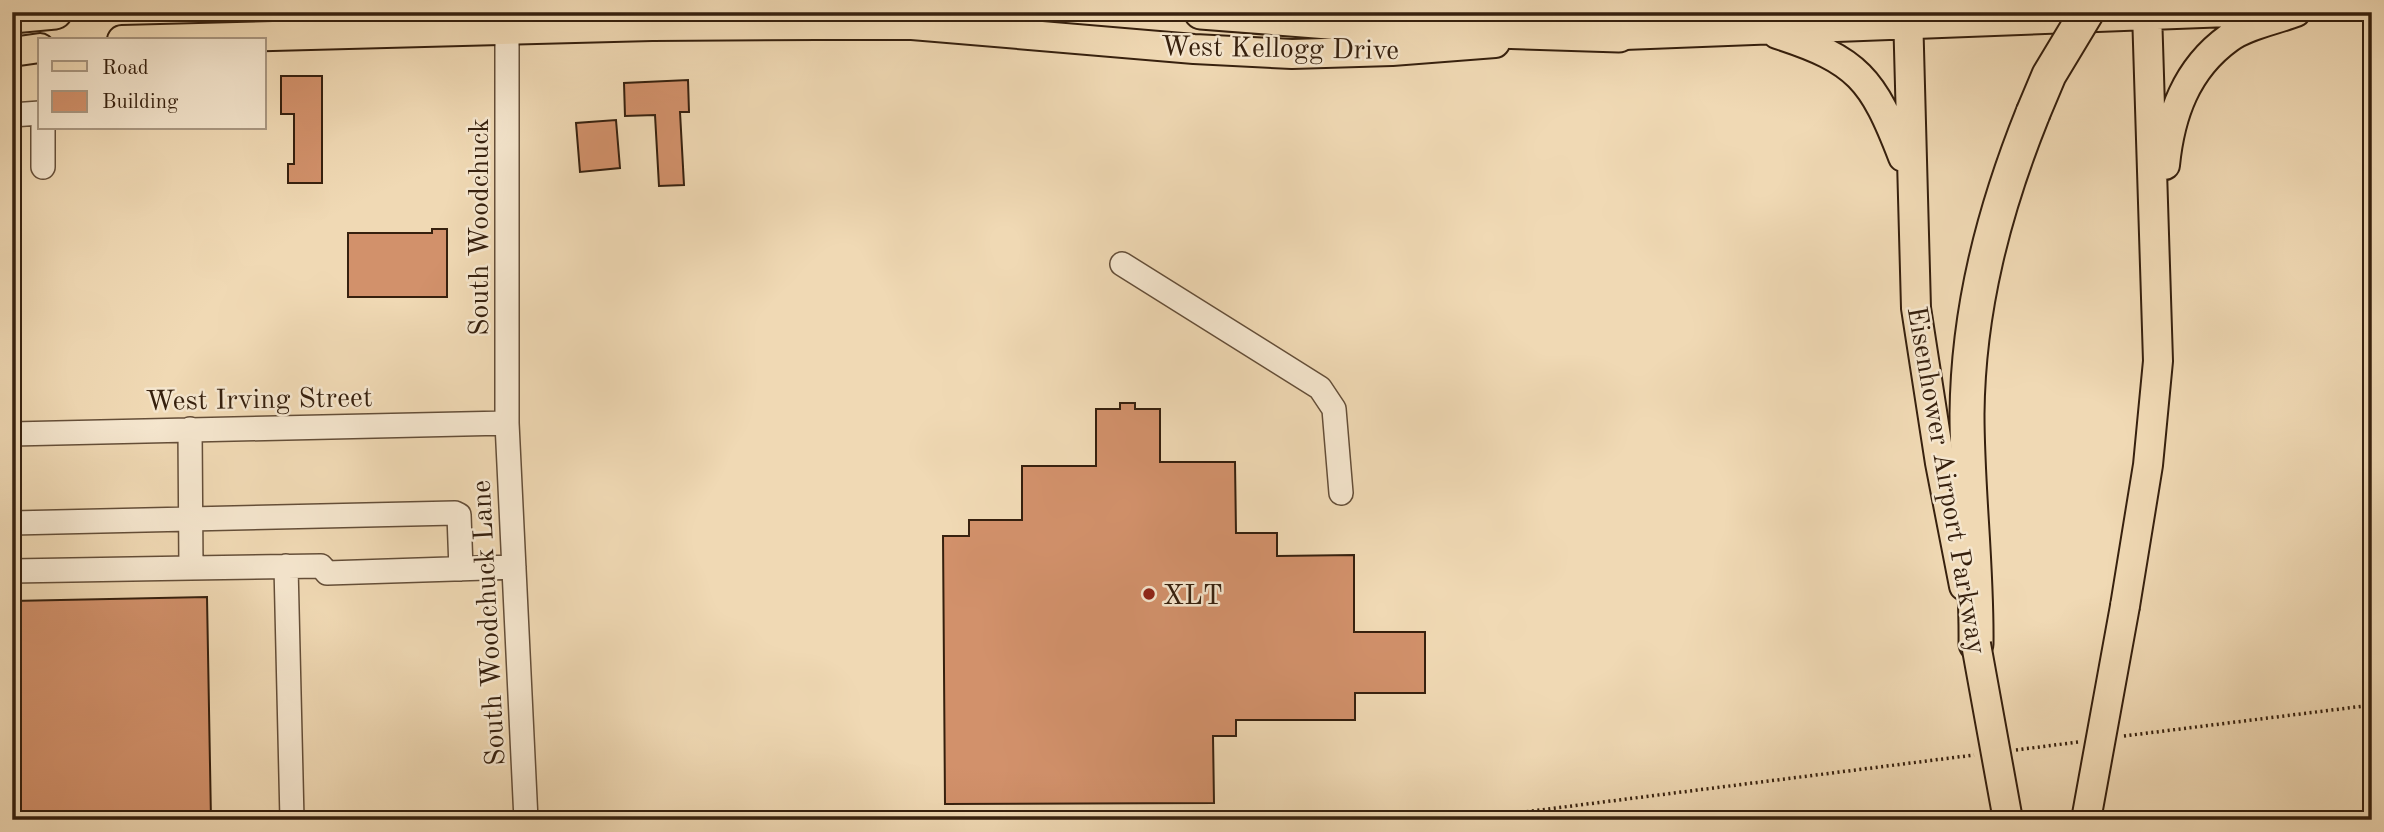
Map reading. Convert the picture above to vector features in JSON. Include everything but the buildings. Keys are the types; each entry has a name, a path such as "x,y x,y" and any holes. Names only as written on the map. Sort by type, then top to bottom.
{"highway":[{"path":"12,16 55,12"},
{"path":"1201,12 1405,28 1619,34"},
{"path":"1976,644 1976,579 1967,411 1976,296 2003,189 2049,75 2087,12"}],"main road":[{"name":"West Kellogg Drive","path":"208,38 652,26 912,25 1194,49 1292,54 1392,51 1619,34 1761,29 1908,18 2229,12"},
{"path":"2157,258 2167,147 2174,113 2184,88 2205,60 2231,37 2295,12"},
{"path":"2086,820 2125,606 2158,361 2157,258 2147,13"},
{"name":"Eisenhower Airport Parkway","path":"1908,18 1916,308 1925,374 2008,820"},
{"path":"1761,29 1820,48 1844,61 1866,81 1880,102 1905,161 1912,202"},
{"path":"12,52 38,48"}],"street":[{"name":"South Woodchuck","path":"507,31 507,423"},
{"path":"12,115 38,113"},
{"path":"43,130 43,167"},
{"path":"1122,264 1320,388 1334,410 1341,493"},
{"name":"West Irving Street","path":"12,434 507,423"},
{"name":"South Woodchuck Lane","path":"507,423 526,820"},
{"path":"191,429 191,568"},
{"path":"12,523 455,513 459,515 461,569"},
{"path":"286,566 292,820"},
{"path":"12,571 321,566 327,573 514,567"}],"path":[{"path":"2123,736 2372,705"},
{"path":"2013,750 2082,741"},
{"path":"1461,820 1985,754"}],"place":[{"name":"XLT","path":"1149,594"}]}
